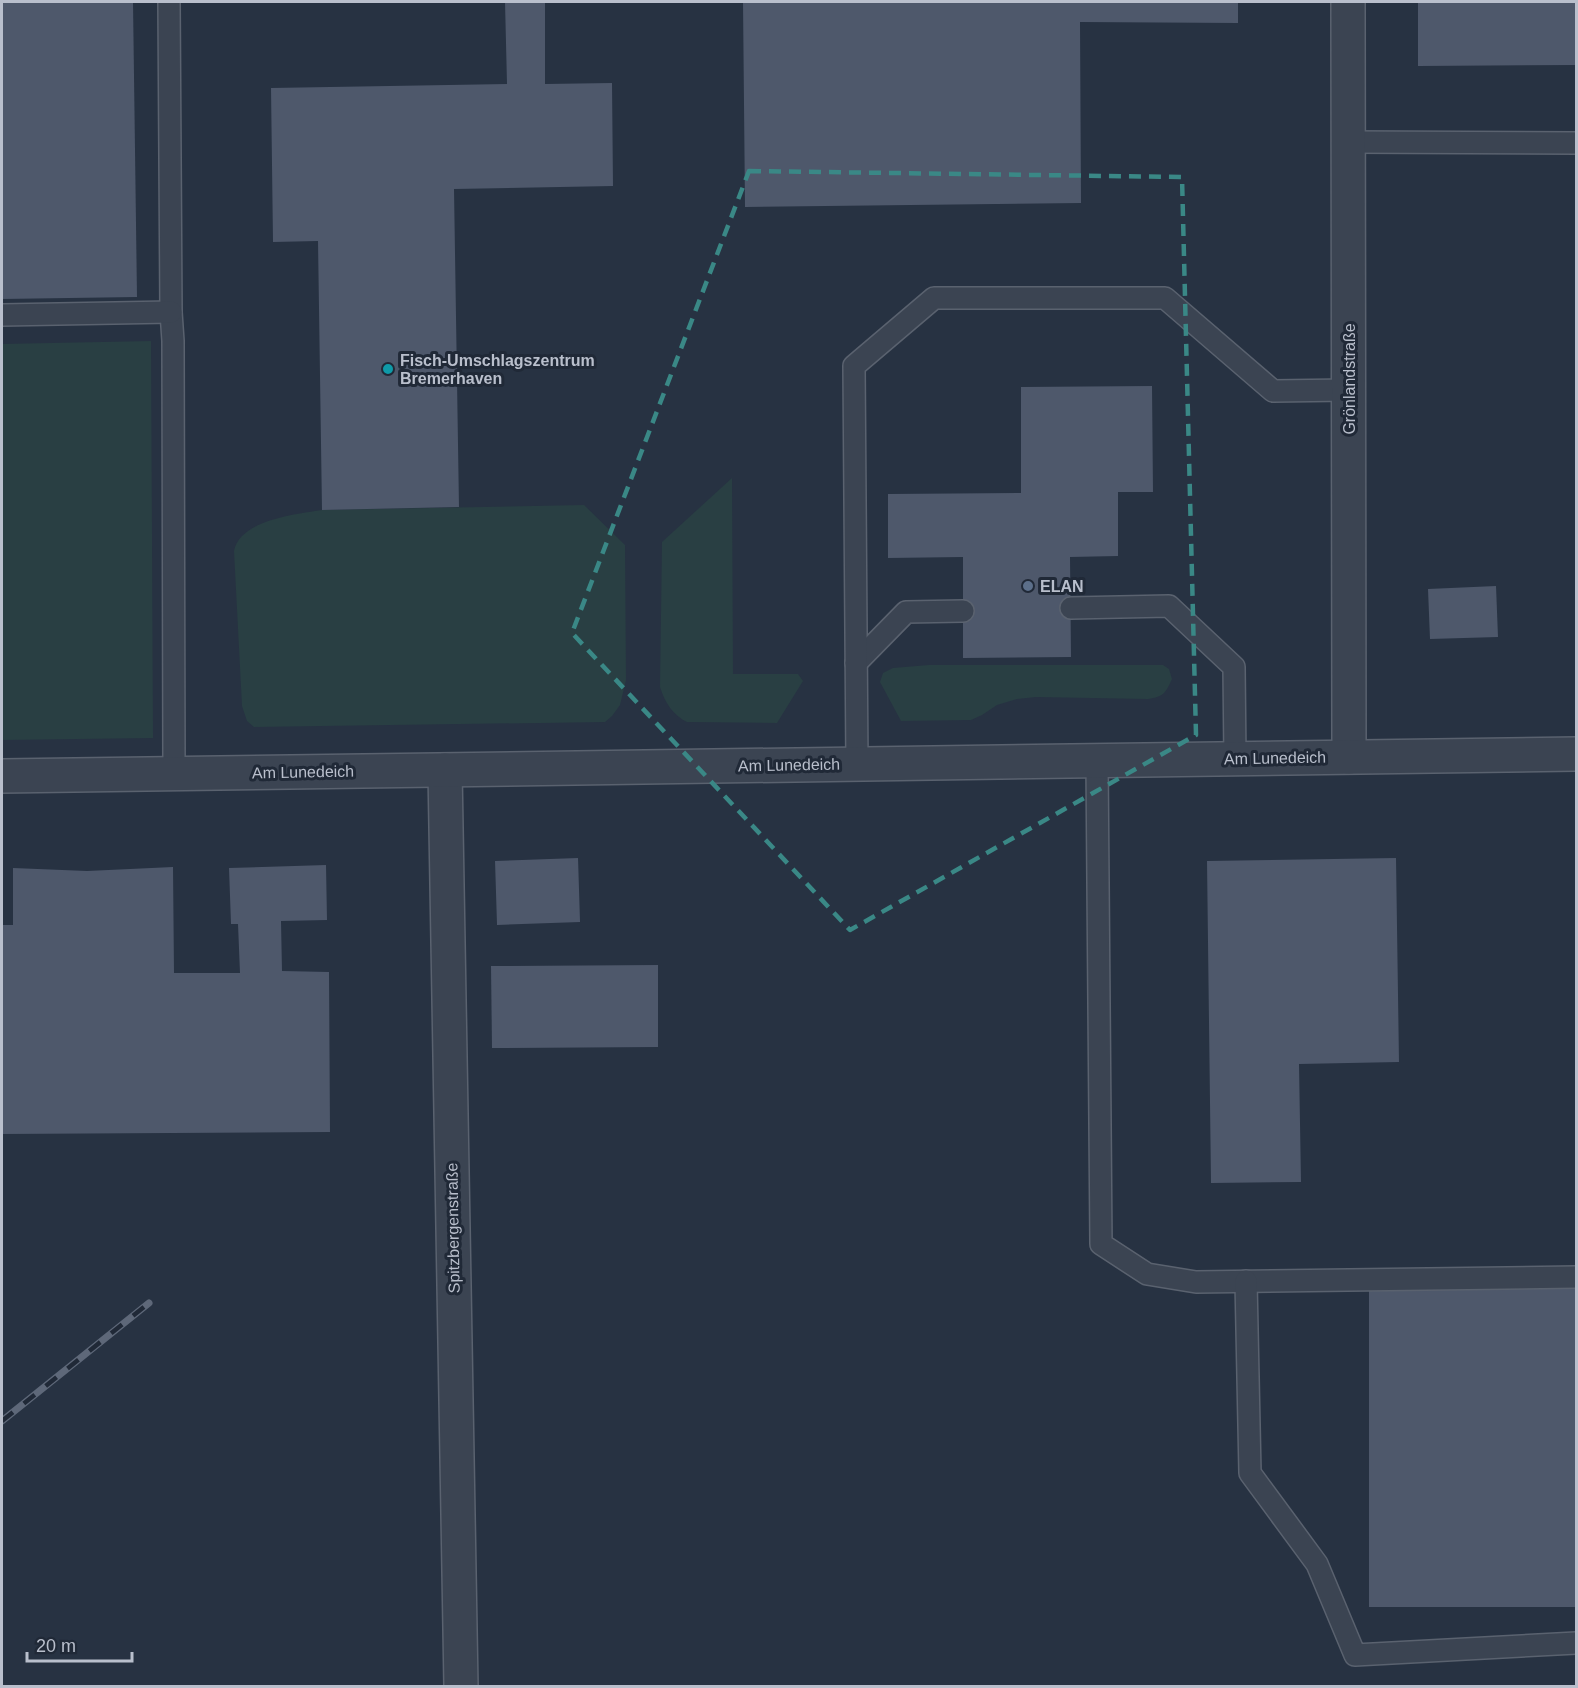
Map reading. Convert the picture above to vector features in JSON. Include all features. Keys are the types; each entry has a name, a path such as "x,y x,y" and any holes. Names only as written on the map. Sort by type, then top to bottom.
{"street":[{"name":"Grönlandstraße","path":"1348,2 1349,757"},
{"name":"Am Lunedeich","path":"2,776 1576,754"},
{"name":"Spitzbergenstraße","path":"445,770 461,1686"}],"lane":[{"path":"169,2 173,341 174,773"},
{"path":"1349,142 1576,143"},
{"path":"857,764 854,366 934,298 1165,298 1273,391 1349,390"},
{"path":"2,315 171,312"},
{"path":"1071,608 1169,606 1234,667 1235,759"},
{"path":"856,663 906,612 963,611"},
{"path":"1096,761 1101,1244 1147,1274 1196,1282 1576,1277"},
{"path":"1246,1281 1250,1473 1317,1564 1355,1655 1576,1643"}],"highlighted area":[{"path":"749,171 1182,177 1196,735 850,930 572,633"}],"green space":[{"path":"151,341 153,738 2,740 2,344"},
{"path":"732,478 733,674 798,674 803,681 777,723 687,722 670,708 660,687 662,542"},
{"path":"584,505 625,545 626,680 620,705 605,722 254,727 247,721 242,706 234,551 238,541 247,532 270,520 322,510"},
{"path":"929,665 1163,665 1169,669 1172,679 1164,693 1148,699 1036,697 1017,699 997,705 971,720 901,721 880,682 883,673 893,668"}],"building":[{"path":"2,2 133,2 137,297 2,299"},
{"path":"505,2 545,2 545,84 612,83 613,186 454,189 459,507 322,510 318,241 273,242 271,88 507,84"},
{"path":"743,2 1238,2 1238,23 1080,22 1081,203 745,207"},
{"path":"1418,2 1576,2 1576,65 1418,66"},
{"path":"1152,386 1153,492 1118,492 1118,556 1070,557 1071,657 963,658 963,557 888,558 888,494 1021,493 1021,387"},
{"path":"1496,586 1498,637 1430,639 1428,589"},
{"path":"578,858 580,922 497,925 495,861"},
{"path":"1396,858 1399,1062 1299,1064 1301,1182 1211,1183 1207,861"},
{"path":"326,865 327,920 281,921 282,971 329,972 330,1132 2,1134 2,925 13,925 13,868 87,871 173,867 174,973 240,973 238,924 231,924 229,868"},
{"path":"658,965 658,1047 492,1048 491,966"},
{"path":"1576,1287 1576,1607 1369,1607 1369,1288"}],"railway":[{"path":"2,1421 149,1303"}],"place":[{"name":"Fisch-Umschlagszentrum Bremerhaven","path":"388,369"},
{"name":"ELAN","path":"1028,586"}]}
